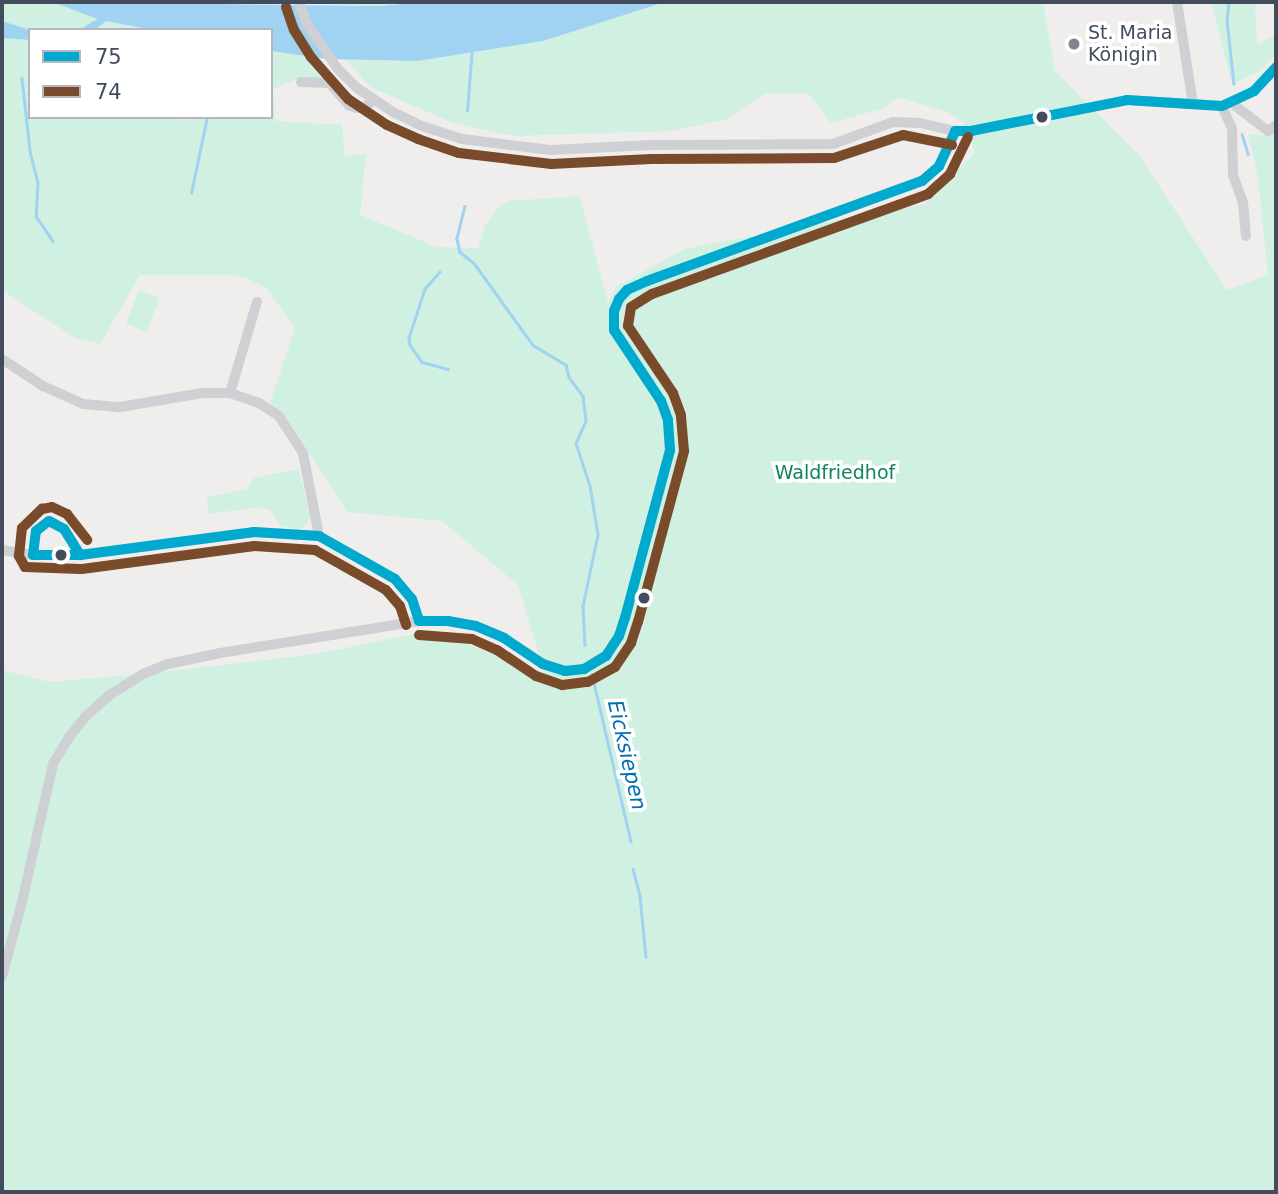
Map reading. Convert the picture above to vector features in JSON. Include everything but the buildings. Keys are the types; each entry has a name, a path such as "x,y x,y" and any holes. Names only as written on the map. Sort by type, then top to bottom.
{"street":[{"path":"299,2 307,24 323,50 357,88 374,100 422,126 462,139 550,150 651,145 833,144 902,121 955,131 980,130 1127,100 1227,105 1254,91 1276,67"},
{"path":"1177,2 1193,104"},
{"path":"302,82 329,83 350,106 358,108 363,108 374,100"},
{"path":"1227,105 1268,131 1276,125"},
{"path":"1227,105 1232,128 1233,176 1243,202 1246,236"},
{"path":"2,977 23,898 50,774 69,737 108,696 143,674 168,664 419,621 448,621 476,626 504,638 555,669 584,668 606,656 619,636 625,618 670,450 668,420 661,401 614,330 614,311 619,299 627,290 647,281 922,181 939,166 955,131"},
{"path":"229,393 257,302"},
{"path":"2,359 43,386 83,404 120,407 203,393 229,393 259,403 279,416 303,453 319,536"},
{"path":"2,550 33,555 80,555 254,532 319,536 395,579 412,599 419,621"}],"green space":[{"path":"2,2 53,2 98,20 83,28 28,30 2,21"},
{"path":"236,2 423,2 381,6"},
{"name":"Waldfriedhof","path":"665,2 1043,2 1055,72 1139,155 1227,290 1268,275 1257,171 1248,134 1268,136 1276,129 1276,1192 2,1192 2,670 49,682 143,674 316,654 432,630 545,675 518,585 442,521 347,512 287,418 270,403 295,328 267,289 249,279 228,275 140,275 100,344 75,338 2,290 2,38 28,40 28,119 273,119 274,95 275,121 342,125 345,156 366,154 360,215 437,247 478,248 485,225 499,207 509,201 580,196 608,303 616,287 684,249 925,204 975,152 964,123 948,112 897,97 884,108 831,123 808,93 764,94 727,119 671,131 514,136 453,123 370,87 346,60 418,61 543,41"},
{"path":"1211,2 1255,2 1257,45 1276,35 1276,54 1258,72 1232,84"},
{"path":"106,21 143,28 97,28"},
{"path":"273,51 317,58 330,78 300,78 273,89"},
{"path":"139,290 160,298 147,331 126,324"},
{"path":"299,469 310,517 302,529 282,527 270,510 261,507 208,514 207,497 247,489 254,478"}],"water":[{"path":"53,2 381,6 423,2 665,2 543,41 418,61 326,59 273,51 273,28 143,28 106,21 97,28 82,28 97,19"},
{"path":"2,21 28,29 28,40 2,38"}],"waterway":[{"path":"1229,2 1227,20 1234,84"},
{"name":"Eicksiepen","path":"467,111 472,48"},
{"path":"22,78 30,151 38,182 36,216 53,241"},
{"path":"191,193 207,119"},
{"path":"1242,134 1248,154"},
{"name":"Eicksiepen","path":"465,206 457,239 460,252 474,263 533,345 566,365 569,377 583,396 586,421 576,443 590,486 598,535 583,606 585,645"},
{"path":"440,272 425,289 409,338 410,345 422,362 448,369"},
{"name":"Eicksiepen","path":"592,674 631,842"},
{"name":"Eicksiepen","path":"633,869 640,896 646,957"}],"transit line":[{"name":"74","path":"286,7 294,30 311,57 348,99 387,125 459,153 551,164 651,159 834,158 903,135 952,145"},
{"name":"75","path":"955,131 971,131 1127,100 1222,106 1254,91 1276,67"},
{"name":"75","path":"419,621 448,621 476,626 504,638 543,664 565,671 584,669 606,656 619,636 625,618 670,450 668,420 661,401 614,330 614,311 619,299 627,290 647,281 922,181 939,166 955,131"},
{"name":"74","path":"419,635 472,639 497,650 536,676 562,685 588,682 615,667 631,643 638,622 684,451 681,415 673,393 628,326 631,307 652,294 928,194 950,174 968,137"},
{"name":"74","path":"80,569 25,567 19,556 22,528 42,509 52,507 67,514 87,540"},
{"name":"75","path":"33,555 36,531 49,521 64,529 80,555"},
{"name":"75","path":"33,555 80,555 254,532 319,536 395,579 412,599 419,621"},
{"name":"74","path":"82,569 254,546 315,550 386,590 400,606 406,625"}],"place":[{"name":"St. Maria Königin","path":"1074,44"}]}
